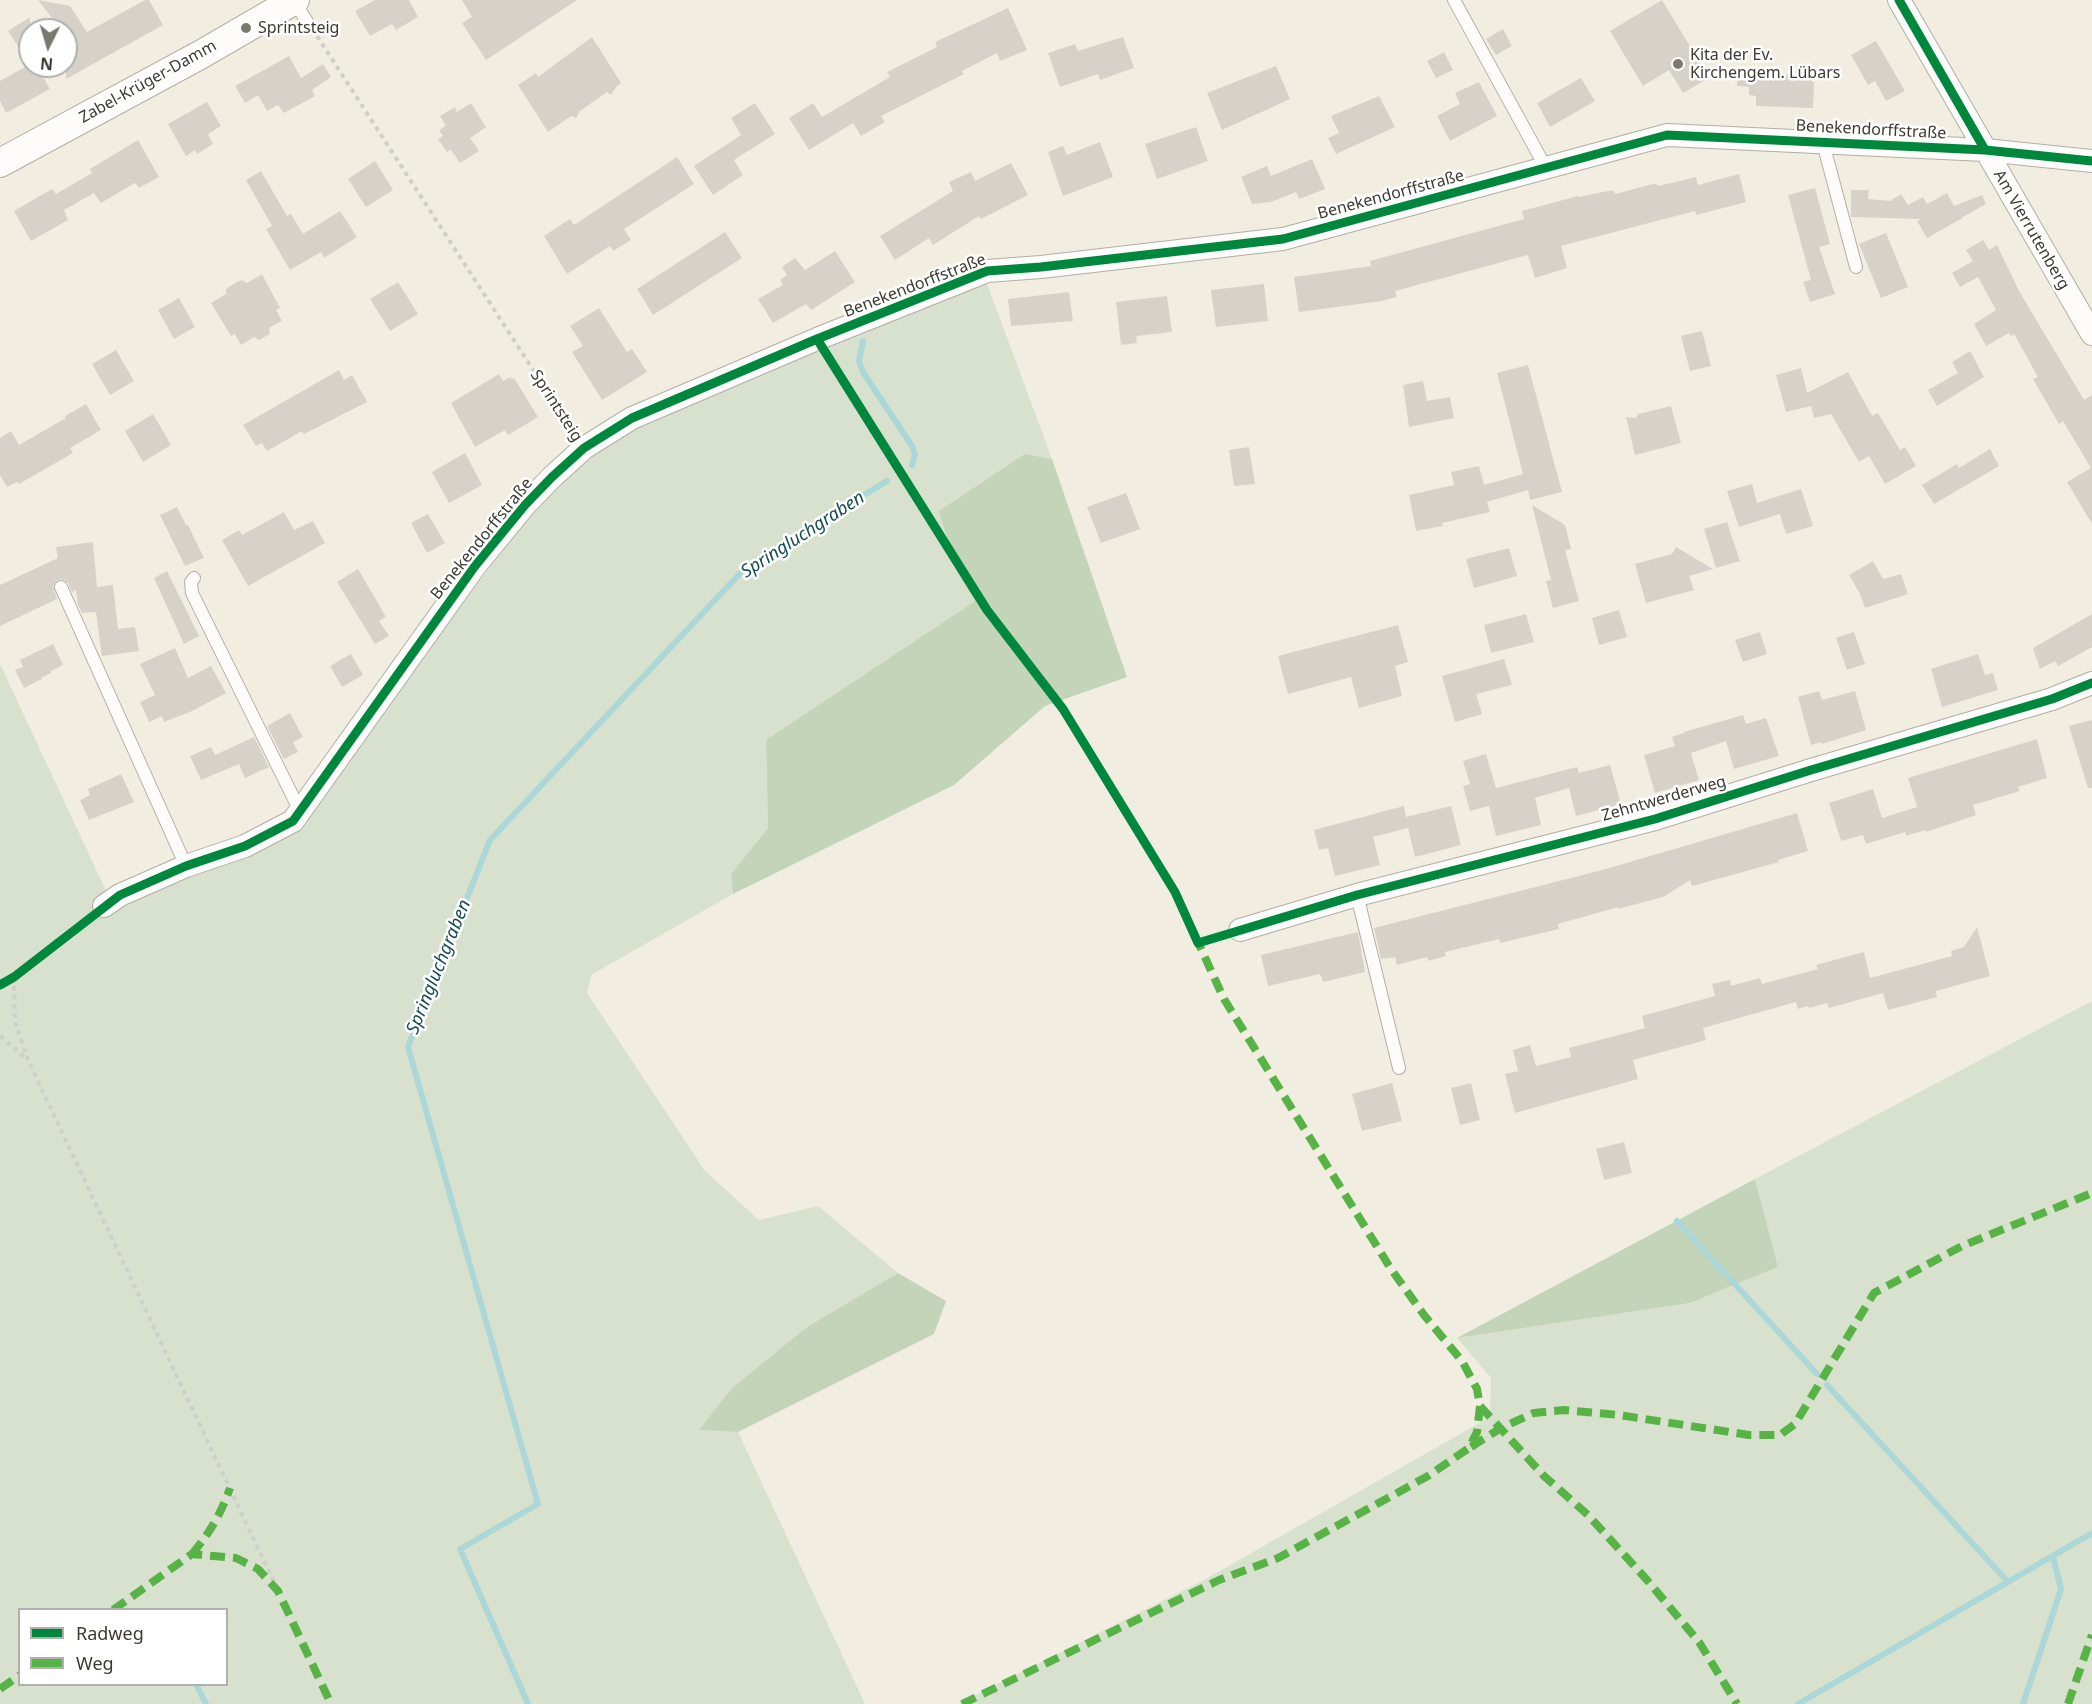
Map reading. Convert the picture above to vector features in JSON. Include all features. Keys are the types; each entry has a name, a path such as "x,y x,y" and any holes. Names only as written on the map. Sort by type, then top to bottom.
{"street":[{"name":"Zabel-Krüger-Damm","path":"0,163 200,55 295,0"},
{"name":"Am Vierrutenberg","path":"1899,0 2092,334"},
{"name":"Benekendorffstraße","path":"104,906 120,895 186,866 245,846 293,821 475,566 525,505 584,448 632,418 817,339 987,271 1041,267 1283,239 1667,135 1985,150 2092,161"},
{"name":"Zehntwerderweg","path":"1240,930 1357,895 1655,819 2052,699 2092,683"}],"lane":[{"path":"295,0 309,25"},
{"path":"1454,0 1507,93 1546,168"},
{"path":"1822,143 1856,267"},
{"path":"194,578 191,582 192,593 300,812"},
{"path":"61,587 186,866"},
{"path":"1357,895 1399,1068"}],"path":[{"path":"14,977 15,1022 28,1060 278,1591"},
{"path":"0,1036 28,1060"}],"green space":[{"path":"986,281 1052,459 1025,454 959,575 975,601 766,740 768,828 731,874 733,894 591,975 587,993 705,1171 759,1220 818,1206 898,1273 807,1327 732,1388 700,1430 738,1432 865,1704 0,1704 0,664 115,910 171,880 253,851 400,689 531,511 585,457 637,426 830,341"},
{"path":"1025,454 1052,459 1127,677 1045,706 954,785 733,894 731,874 768,828 766,740 975,601 959,575 939,511"},
{"path":"2092,1001 2092,1704 958,1704 1204,1580 1490,1417 1491,1378 1457,1338 1690,1303 1778,1267 1755,1179"},
{"path":"1755,1179 1778,1267 1690,1303 1457,1338"},
{"path":"898,1273 946,1301 934,1334 738,1432 699,1430 732,1388 807,1327"}],"building":[{"path":"38,0 70,6 78,18 52,18"},
{"path":"145,0 149,0 163,25 78,72 78,18 87,32"},
{"path":"375,0 409,0 418,17 396,30 392,24 370,36 355,11"},
{"path":"462,0 577,0 486,60 462,23 472,17"},
{"path":"1662,0 1709,78 1683,93 1669,70 1643,86 1610,31"},
{"path":"1008,8 1027,50 1000,61 997,53 962,71 964,74 881,116 885,122 861,136 853,123 809,150 789,118 813,103 822,117 890,77 887,72 937,47 935,42"},
{"path":"18,25 18,46 8,31"},
{"path":"1503,29 1512,46 1496,55 1486,39"},
{"path":"592,37 621,83 611,95 607,92 580,111 576,118 571,116 548,132 518,85 536,73 538,77"},
{"path":"1123,37 1134,68 1100,80 1098,74 1060,87 1048,53 1075,44 1078,51"},
{"path":"1876,41 1905,91 1886,101 1875,81 1868,85 1851,55"},
{"path":"1444,52 1453,70 1436,78 1427,61"},
{"path":"289,56 301,78 323,64 331,77 312,90 315,96 284,113 278,105 267,111 258,95 245,103 235,86"},
{"path":"1276,66 1290,99 1222,130 1207,93"},
{"path":"1739,68 1768,70 1768,74 1812,76 1812,82 1814,82 1813,108 1756,106 1756,96 1749,95 1749,87 1737,86"},
{"path":"18,71 18,78 44,78 50,89 6,113 0,101 0,81"},
{"path":"1581,78 1595,101 1550,127 1537,103"},
{"path":"1479,82 1497,116 1450,141 1437,116 1460,104 1455,93"},
{"path":"1379,96 1395,127 1336,154 1328,138 1339,133 1331,116"},
{"path":"207,102 221,126 208,134 213,144 197,154 195,150 186,156 168,124"},
{"path":"471,103 486,127 470,138 479,151 460,163 451,150 447,152 438,139 443,136 439,130 446,126 440,116 455,107 457,112"},
{"path":"755,103 775,134 734,160 743,175 713,195 694,166 741,135 731,118"},
{"path":"1196,127 1208,161 1157,179 1145,144"},
{"path":"138,140 159,177 139,188 135,183 101,203 94,193 64,210 68,220 31,241 14,211 52,189 56,194 92,173 90,169"},
{"path":"1100,142 1113,177 1063,196 1048,152 1063,146 1067,155"},
{"path":"677,157 694,184 624,229 631,240 613,251 610,246 567,274 544,236 570,219 574,225"},
{"path":"1312,159 1325,189 1299,199 1296,192 1271,202 1252,204 1241,177 1267,166 1271,176"},
{"path":"375,161 393,190 366,207 348,179"},
{"path":"1011,163 1028,195 981,219 979,216 933,245 929,238 895,260 880,236 953,191 949,182 971,172 975,181"},
{"path":"261,171 287,216 291,214 303,234 340,211 357,237 324,258 321,252 290,270 266,229 272,226 246,180"},
{"path":"1739,174 1746,202 1696,215 1695,211 1561,246 1567,268 1535,278 1528,255 1395,291 1397,297 1382,301 1299,312 1294,277 1371,266 1370,261 1524,219 1522,211 1578,196 1613,190 1615,194 1653,184 1658,186 1696,177 1698,185"},
{"path":"1815,188 1830,244 1819,247 1835,294 1810,302 1803,282 1811,280 1788,195"},
{"path":"1851,190 1869,190 1868,199 1890,201 1901,194 1908,205 1923,197 1927,204 1947,193 1954,206 1982,195 1986,204 1961,218 1962,220 1927,238 1917,221 1922,219 1851,217"},
{"path":"725,232 742,258 653,315 637,289"},
{"path":"1886,233 1908,287 1881,298 1859,244"},
{"path":"1983,240 1989,250 1997,245 2019,291 2084,400 2092,395 2092,524 2067,482 2091,468 2063,421 2059,424 2033,379 2038,377 2014,334 2011,336 2009,333 1986,346 1974,324 1996,310 1978,277 1960,287 1952,273 1973,261 1966,250"},
{"path":"835,251 855,282 811,310 806,304 773,323 758,299 783,285 780,280 787,275 782,267 795,258 805,270"},
{"path":"262,274 280,308 276,310 282,321 269,328 270,334 259,340 254,337 241,345 235,334 231,336 211,303 226,294 226,289 237,282 242,280 247,283"},
{"path":"398,282 418,314 390,331 370,299"},
{"path":"1264,284 1268,321 1216,327 1211,290"},
{"path":"1069,292 1073,321 1011,326 1008,299"},
{"path":"1167,296 1172,332 1136,336 1137,343 1121,345 1116,302"},
{"path":"179,298 195,327 174,339 158,310"},
{"path":"599,308 627,352 632,349 647,372 602,400 572,352 583,346 570,326"},
{"path":"1702,331 1711,366 1690,371 1681,336"},
{"path":"116,350 134,381 110,395 92,364"},
{"path":"1970,351 1984,377 1937,406 1928,390 1958,373 1952,362"},
{"path":"1528,365 1562,492 1530,500 1528,490 1487,502 1490,512 1442,523 1443,526 1416,531 1409,495 1454,485 1451,472 1479,466 1484,485 1523,474 1497,373"},
{"path":"1801,368 1807,393 1848,372 1872,416 1878,413 1900,450 1905,447 1916,466 1885,484 1869,456 1859,462 1831,414 1814,418 1811,406 1786,412 1776,375"},
{"path":"339,370 344,380 352,375 367,402 304,434 302,431 267,451 262,443 256,446 243,425"},
{"path":"499,374 503,381 510,377 514,378 538,417 508,435 505,430 475,447 451,403"},
{"path":"1423,381 1427,401 1450,397 1454,418 1409,427 1403,385"},
{"path":"86,404 101,430 70,448 73,453 19,484 17,482 7,487 0,475 0,438 11,431 19,445"},
{"path":"1671,406 1681,443 1635,455 1626,417 1636,418 1638,414"},
{"path":"153,414 171,445 143,462 125,431"},
{"path":"1249,447 1255,484 1234,486 1229,450"},
{"path":"1990,449 1999,466 1934,504 1922,485 1957,464 1959,468"},
{"path":"465,453 482,485 449,503 432,472"},
{"path":"1752,484 1757,503 1801,489 1813,526 1786,534 1780,514 1739,527 1727,491"},
{"path":"1126,493 1140,529 1101,543 1087,507"},
{"path":"1532,505 1565,525 1571,549 1565,550 1579,601 1553,608 1546,581 1551,580"},
{"path":"177,507 204,558 185,566 160,515"},
{"path":"284,512 294,530 313,521 325,543 248,586 222,540 239,530 242,535"},
{"path":"428,514 445,543 427,553 411,523"},
{"path":"1727,522 1740,561 1716,568 1704,529"},
{"path":"93,542 97,587 113,585 118,629 135,627 139,651 102,656 96,612 82,613 78,605 76,590 72,592 68,583 62,579 57,580 53,586 57,599 0,626 0,585 58,558 56,547"},
{"path":"1676,547 1713,569 1689,576 1694,590 1646,603 1635,564 1672,554"},
{"path":"1509,548 1517,576 1474,588 1466,559"},
{"path":"1873,561 1883,579 1901,574 1908,594 1865,608 1849,575"},
{"path":"358,569 386,617 379,621 389,636 375,644 337,582"},
{"path":"167,571 199,636 184,644 154,578"},
{"path":"1619,610 1627,637 1599,645 1592,618"},
{"path":"1526,614 1534,642 1491,653 1484,625"},
{"path":"2092,614 2092,647 2058,666 2055,661 2040,669 2033,648"},
{"path":"1398,625 1408,662 1395,666 1402,696 1359,708 1351,677 1288,694 1278,656"},
{"path":"1760,632 1767,654 1743,662 1735,640"},
{"path":"1854,632 1865,664 1847,670 1836,638"},
{"path":"53,644 63,665 24,688 15,670 23,667 20,660"},
{"path":"175,648 188,678 211,666 226,693 192,711 164,722 162,716 149,722 140,702 155,695 140,664"},
{"path":"351,654 363,675 342,687 330,666"},
{"path":"1978,654 1985,675 1993,673 1998,690 1942,707 1931,669"},
{"path":"1504,659 1512,685 1476,694 1482,714 1455,722 1442,676"},
{"path":"1819,691 1822,700 1855,691 1866,730 1822,744 1821,742 1811,745 1798,697"},
{"path":"290,713 303,737 293,742 298,752 284,759 267,726"},
{"path":"1743,715 1746,724 1766,718 1779,756 1734,769 1726,741 1691,753 1699,780 1655,793 1644,755 1675,746 1672,737 1684,732"},
{"path":"2092,720 2092,788 2088,788 2069,726"},
{"path":"254,737 269,767 245,778 239,764 201,780 190,756 211,747 215,755"},
{"path":"2037,739 2047,778 2018,787 2020,791 1973,805 1976,815 1926,832 1925,830 1906,836 1905,832 1866,844 1863,835 1841,841 1829,803 1873,789 1882,818 1917,807 1908,778"},
{"path":"1486,754 1496,788 1577,767 1579,773 1610,765 1621,804 1576,816 1569,788 1535,798 1541,825 1496,836 1489,806 1470,811 1463,786 1470,784 1463,761"},
{"path":"121,774 134,802 89,820 80,800 90,795 88,789"},
{"path":"1404,806 1406,817 1451,806 1461,845 1415,857 1408,828 1373,837 1380,865 1335,876 1328,848 1319,850 1314,830"},
{"path":"1797,813 1808,851 1778,860 1779,862 1692,886 1690,880 1663,897 1558,924 1559,929 1500,943 1499,939 1445,952 1446,956 1428,961 1427,957 1397,965 1395,957 1381,959 1374,928 1606,869"},
{"path":"1977,927 1990,976 1936,991 1937,997 1888,1010 1883,993 1829,1008 1827,1003 1798,1009 1796,1002 1703,1028 1706,1040 1633,1060 1638,1079 1515,1113 1505,1074 1518,1071 1513,1050 1530,1045 1536,1066 1571,1057 1569,1048 1645,1028 1642,1016 1715,996 1712,984 1730,980 1731,986 1760,978 1762,984 1818,969 1816,965 1864,952 1870,978 1952,956 1951,951 1964,947"},
{"path":"1358,932 1365,972 1323,982 1320,974 1268,986 1261,955"},
{"path":"1392,1083 1402,1121 1362,1131 1352,1094"},
{"path":"1471,1083 1480,1120 1460,1125 1451,1088"},
{"path":"1624,1142 1632,1173 1604,1180 1596,1149"}],"waterway":[{"name":"Springluchgraben","path":"863,341 859,361 863,372 912,446 915,455 912,465"},
{"name":"Springluchgraben","path":"528,1704 460,1549 538,1504 408,1047 490,840 746,567 887,481"},
{"path":"1677,1221 1817,1374"},
{"path":"1827,1385 2008,1582"},
{"path":"1798,1704 2092,1533"},
{"path":"2023,1704 2061,1589 2053,1556"},
{"path":"197,1686 206,1704"}],"marked path":[{"path":"962,1704 1219,1580 1278,1558 1428,1476 1469,1448 1477,1432 1480,1406 1477,1389 1462,1361 1424,1315 1391,1269 1224,999 1197,940"},
{"path":"1471,1447 1501,1428 1534,1413 1563,1410 1619,1415 1749,1435 1780,1435 1795,1424 1874,1293 1962,1246 2092,1193"},
{"path":"1480,1406 1544,1476 1588,1515 1647,1580 1699,1642 1737,1704"},
{"path":"192,1554 214,1523 230,1488"},
{"path":"116,1608 192,1554 236,1558 258,1569 278,1591 331,1704"},
{"path":"2068,1704 2092,1635"},
{"path":"0,1689 18,1676"}],"cycle path":[{"path":"1899,0 1985,150"},
{"name":"Sprintsteig","path":"0,985 14,977 120,895 186,866 245,846 293,821 475,566 525,505 584,448 632,418 817,339 987,271 1041,267 1283,239 1667,135 1985,150 2092,161"},
{"path":"817,339 987,610 1063,709 1175,892 1198,943 1357,895 1655,819 2052,699 2092,683"}],"place":[{"name":"Sprintsteig","path":"246,28"},
{"name":"Kita der Ev. Kirchengem. Lübars","path":"1678,64"}]}
